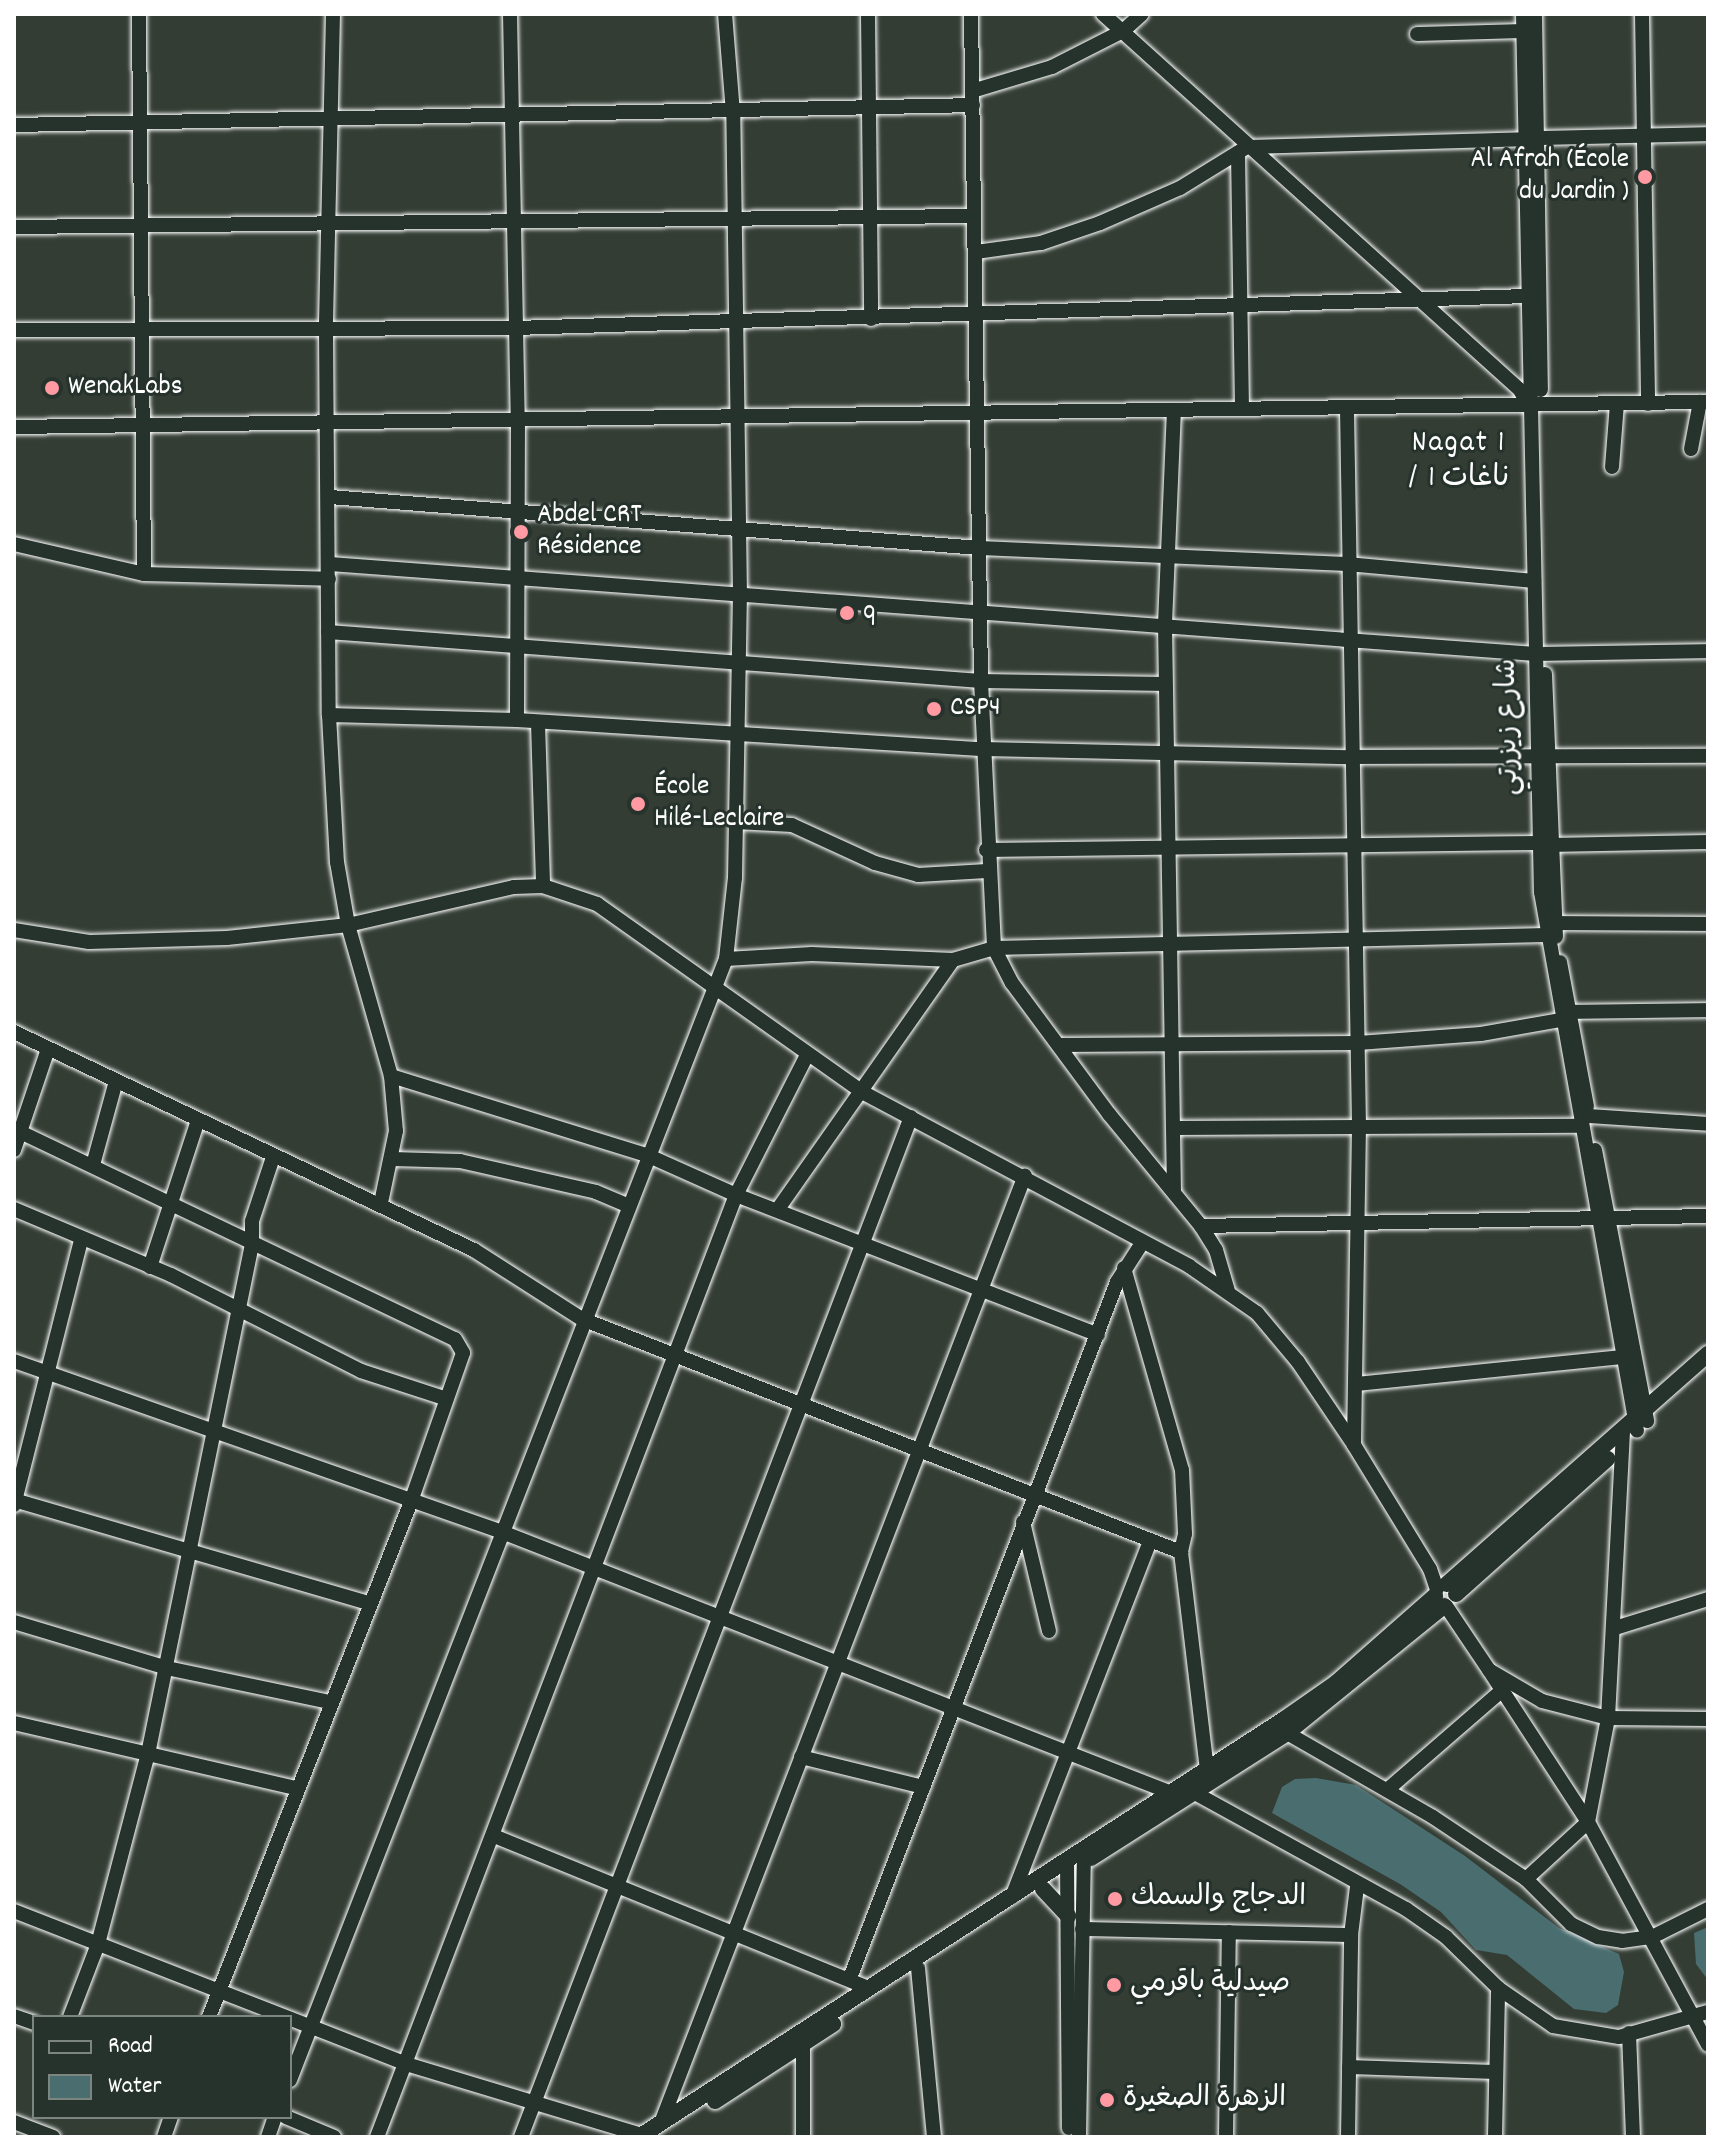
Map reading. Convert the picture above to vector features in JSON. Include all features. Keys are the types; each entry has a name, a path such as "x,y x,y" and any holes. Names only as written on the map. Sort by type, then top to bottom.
{"main road":[{"path":"660,2130 869,1988 1012,1897 1193,1792 1287,1733 1635,1426 1708,1354"},
{"path":"1635,1426 1708,1368"},
{"path":"1084,1856 1169,1792 1336,1683 1446,1595"},
{"path":"641,2136 660,2130 803,2044 1043,1889 1068,1866"},
{"path":"1043,1889 1068,1916"}],"street":[{"path":"139,14 144,574"},
{"path":"333,14 326,330 330,497 329,715 337,862 348,925 391,1076 393,1159 381,1203"},
{"path":"510,14 511,221 518,422 517,720"},
{"path":"292,2075 582,1319 726,959 736,822 740,595 733,113 725,14"},
{"path":"868,14 871,319"},
{"path":"971,14 981,681 987,871 994,948 1012,983 1201,1226 1216,1250 1228,1291"},
{"path":"1103,14 1243,150 1418,299 1534,404"},
{"path":"14,125 868,110 973,98 1052,67 1123,31 1142,14"},
{"name":"شارع زيزرتي","path":"1523,14 1532,139 1534,581 1540,654"},
{"name":"شارع زيزرتي","path":"1535,14 1528,296 1534,404 1544,844 1550,929 1586,1121 1635,1426"},
{"path":"1642,14 1648,404"},
{"path":"1417,34 1524,31"},
{"path":"976,252 1041,243 1100,223 1180,188 1243,150 1532,139 1644,139 1708,134"},
{"path":"1242,408 1243,150"},
{"path":"14,227 974,216"},
{"path":"14,330 515,328 977,315 1066,307 1528,296"},
{"path":"14,427 978,415 1242,408 1347,410 1704,402 1691,449"},
{"path":"1612,467 1617,404"},
{"path":"1347,410 1347,640 1359,1126 1354,1445"},
{"path":"1174,411 1165,624 1173,945 1174,1192"},
{"path":"330,497 980,548 1347,564 1534,581"},
{"path":"14,544 144,574 330,571 516,578 1540,654 1708,651"},
{"path":"328,632 981,681 1165,684"},
{"path":"329,715 517,720 984,749 1167,749 1349,757 1708,756"},
{"path":"538,723 543,886"},
{"path":"736,822 792,825 875,863 918,875 987,871"},
{"path":"986,850 1708,842"},
{"path":"14,930 89,942 165,942 348,925 514,887 543,886 619,915 807,1055 864,1093 1025,1175 1228,1291 1277,1334 1354,1445 1446,1595 1500,1692 1588,1822 1708,2045"},
{"path":"726,959 812,954 953,960 994,948 1356,942 1550,929 1708,924"},
{"path":"778,1209 864,1093 953,960"},
{"path":"1060,1045 1358,1043 1505,1031 1565,1016 1708,1010"},
{"path":"14,1032 273,1157 381,1203 474,1250 582,1319 676,1359 1033,1498 1181,1552"},
{"path":"14,1150 17,1130 48,1049"},
{"path":"377,2137 736,1195 807,1055"},
{"path":"391,1076 649,1156 736,1195 979,1285 1098,1335"},
{"path":"93,1165 116,1081"},
{"path":"521,2137 911,1117"},
{"path":"150,1267 198,1120"},
{"path":"1175,1128 1586,1121 1708,1124"},
{"path":"17,1130 455,1339 463,1353 412,1499 368,1603 210,2015"},
{"path":"71,2015 98,1944 148,1754 236,1309 252,1244 260,1188 273,1157"},
{"path":"393,1159 460,1161 596,1192 629,1206"},
{"path":"660,2130 979,1285 1025,1175"},
{"path":"14,1209 150,1267 361,1371 447,1399"},
{"path":"1201,1226 1708,1216"},
{"name":"شارع زيزرتي","path":"1602,1218 1635,1426"},
{"path":"81,1240 14,1502 368,1603"},
{"path":"850,1978 1023,1521 1124,1268 1134,1263 1142,1243"},
{"path":"1124,1268 1182,1470 1185,1534 1181,1552 1207,1769"},
{"path":"1356,1384 1623,1357"},
{"path":"14,1361 502,1532 835,1662 1071,1749 1169,1792"},
{"path":"1526,1879 1588,1822 1608,1718 1635,1426"},
{"path":"1023,1521 1049,1631"},
{"path":"1012,1897 1150,1541"},
{"path":"1615,1628 1708,1599"},
{"path":"14,1622 167,1668 330,1702"},
{"path":"1489,1670 1542,1701 1608,1718 1708,1719"},
{"path":"1387,1790 1500,1692"},
{"path":"14,1723 296,1788"},
{"path":"1287,1733 1387,1790 1526,1879 1571,1924 1598,1937 1622,1941 1652,1937 1708,1909"},
{"path":"801,1757 923,1787"},
{"path":"1193,1792 1357,1887 1406,1909 1446,1937 1498,1988 1553,2026 1589,2036 1629,2033 1708,2012"},
{"path":"494,1836 869,1988"},
{"path":"1079,2137 1084,1856"},
{"path":"1068,1866 1069,2137"},
{"path":"1348,2137 1351,1935 1357,1887"},
{"path":"14,1911 285,2015"},
{"path":"1082,1929 1351,1935"},
{"path":"1226,2137 1229,1932"},
{"path":"918,1968 934,2137"},
{"path":"1495,2137 1498,1988"},
{"path":"292,2018 403,2063 641,2136"},
{"path":"1629,2033 1633,2137"},
{"path":"803,2044 803,2137"},
{"path":"1349,2067 1495,2072"},
{"path":"291,2119 334,2137"},
{"path":"14,2122 53,2137"}],"water":[{"path":"1316,1778 1356,1785 1465,1856 1559,1928 1619,1954 1624,1972 1618,2005 1606,2013 1574,2009 1507,1955 1476,1950 1441,1912 1400,1884 1272,1813 1282,1787 1295,1779"},
{"path":"1708,1927 1708,1980 1696,1964 1694,1933"}],"place":[{"name":"Al Afrah (École du Jardin )","path":"1645,177"},
{"name":"WenakLabs","path":"52,388"},
{"name":"Abdel CRT Résidence","path":"521,532"},
{"name":"q","path":"847,613"},
{"name":"CSP4","path":"934,709"},
{"name":"École Hilé-Leclaire","path":"638,804"},
{"name":"الدجاج والسمك","path":"1115,1899"},
{"name":"صيدلية باقرمي","path":"1114,1985"},
{"name":"الزهرة الصغيرة","path":"1107,2100"}],"district":[{"name":"Nagat 1 / ناغات 1","path":"1459,462"}]}
